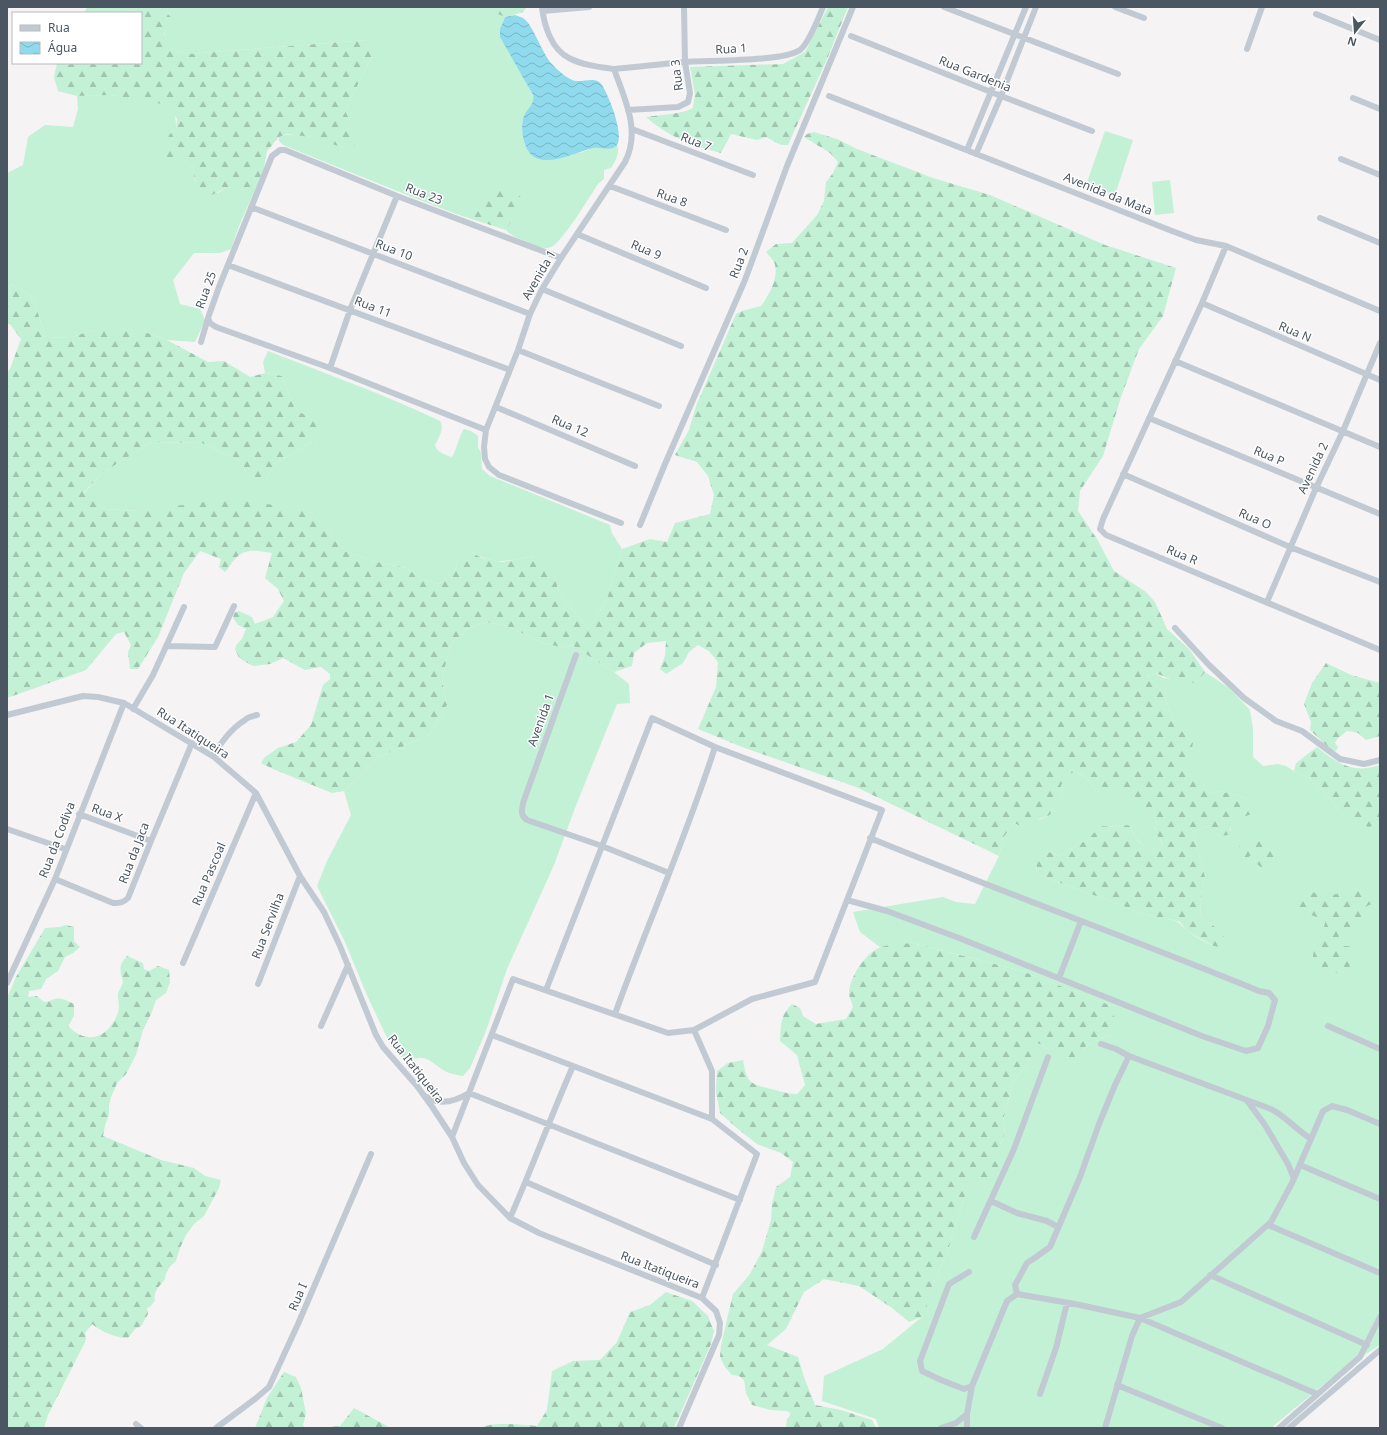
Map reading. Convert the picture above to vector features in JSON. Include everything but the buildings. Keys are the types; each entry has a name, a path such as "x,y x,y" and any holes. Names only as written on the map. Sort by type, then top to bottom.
{"street":[{"path":"589,7 542,9 548,33 555,46 568,58 592,66 614,69"},
{"name":"Rua 3","path":"628,110 678,107 688,102 690,93 685,62 684,7"},
{"name":"Rua 1","path":"614,69 685,62 778,57 800,50 813,29 823,7"},
{"name":"Rua 2","path":"640,524 745,280 787,166 853,7"},
{"path":"944,7 1118,74"},
{"path":"967,150 1026,7"},
{"path":"976,154 1001,96 1036,7"},
{"path":"1115,7 1144,18"},
{"path":"1247,49 1262,7"},
{"path":"1316,14 1380,40"},
{"name":"Rua Gardenia","path":"851,36 1092,131"},
{"name":"Avenida 1","path":"614,69 628,110 632,129 629,154 610,186 561,258 542,289 530,314 518,350 486,430 484,447 485,459 489,467 499,475 621,523"},
{"name":"Avenida da Mata","path":"829,96 1172,231 1196,240 1226,246 1380,310"},
{"path":"1353,98 1380,109"},
{"name":"Rua 7","path":"632,129 753,175"},
{"name":"Rua 23","path":"280,150 285,150 397,196 561,258"},
{"name":"Rua 25","path":"280,150 272,156 251,207 219,287 208,318 210,322 216,327 330,368 486,430"},
{"path":"1341,159 1380,175"},
{"name":"Rua 8","path":"610,186 726,230"},
{"path":"330,368 350,310 397,196"},
{"name":"Rua 10","path":"251,207 530,314"},
{"path":"1320,218 1380,243"},
{"name":"Rua 9","path":"577,234 706,288"},
{"path":"1123,474 1202,303 1226,246"},
{"name":"Rua 11","path":"228,264 510,370"},
{"path":"542,289 681,346"},
{"name":"Rua N","path":"1202,303 1380,380"},
{"path":"201,342 208,318"},
{"name":"Avenida 2","path":"1267,602 1290,546 1343,432 1380,343"},
{"path":"518,350 659,406"},
{"path":"1174,361 1380,447"},
{"name":"Rua 12","path":"496,407 635,466"},
{"name":"Rua P","path":"1149,418 1380,514"},
{"name":"Rua R","path":"1123,474 1100,529 1106,535 1267,602"},
{"name":"Rua O","path":"1123,474 1290,546 1380,582"},
{"path":"1267,602 1380,650"},
{"path":"166,646 215,648 234,606"},
{"path":"133,709 153,675 184,607"},
{"path":"1175,628 1209,665 1244,698 1276,721 1302,731 1340,759 1364,764 1380,760"},
{"name":"Avenida 1","path":"576,655 526,793 523,803 522,817 526,820 602,846"},
{"name":"Rua Itatiqueira","path":"7,715 82,696 98,697 124,704 213,756 256,793 300,876 324,912 340,946 376,1035 383,1047 417,1086 433,1108 452,1137 464,1163 478,1185 510,1218 539,1233 702,1298 716,1312 720,1323 719,1335 679,1428"},
{"name":"Rua da Codiva","path":"7,983 55,879 65,849 124,704"},
{"path":"213,756 232,730 245,720 257,715"},
{"path":"452,1137 513,978 546,990 668,1033 694,1030 752,999 815,982 882,810 716,747 652,718 546,990"},
{"name":"Rua da Jaca","path":"55,879 113,903 120,904 125,902 134,884 150,841 192,743"},
{"path":"615,1014 704,784 716,747"},
{"name":"Rua Pascoal","path":"183,963 256,793"},
{"name":"Rua X","path":"79,814 150,841"},
{"path":"7,829 65,849"},
{"path":"848,900 887,911 1202,1036 1246,1051 1258,1048 1268,1026 1275,1000 1269,994 942,868 870,838"},
{"path":"602,846 669,873"},
{"name":"Rua Servilha","path":"258,984 300,876"},
{"path":"1059,978 1081,921"},
{"path":"322,1026 348,965"},
{"path":"1328,1026 1380,1049"},
{"path":"694,1030 712,1071 712,1119"},
{"path":"492,1034 712,1119 757,1154 716,1265 702,1298"},
{"path":"1101,1044 1116,1049 1129,1056 1271,1109 1283,1116 1301,1133 1311,1139"},
{"path":"1017,1294 1015,1285 1022,1270 1027,1263 1050,1246 1080,1177 1112,1092 1129,1056"},
{"path":"974,1237 1026,1118 1048,1057"},
{"path":"510,1218 573,1066"},
{"path":"417,1086 424,1095 433,1101 442,1102 460,1099 469,1094 740,1200"},
{"path":"1247,1100 1265,1125 1288,1164 1294,1179"},
{"path":"1106,1427 1132,1336 1140,1318 1181,1302 1271,1222 1294,1179 1323,1111 1332,1106 1347,1110 1380,1124"},
{"name":"Rua I","path":"216,1428 255,1399 268,1387 298,1324 371,1154"},
{"path":"1300,1165 1380,1200"},
{"path":"526,1182 716,1265"},
{"path":"991,1201 1017,1213 1047,1221 1058,1227"},
{"path":"1268,1225 1380,1273"},
{"path":"969,1272 949,1284 920,1361 922,1371 964,1389 972,1386"},
{"path":"1210,1275 1367,1345"},
{"path":"967,1428 966,1414 972,1386 1007,1301 1017,1294 1140,1318 1318,1394"},
{"path":"1040,1394 1056,1348 1067,1303"},
{"path":"1279,1428 1360,1357 1380,1317"},
{"path":"1289,1428 1380,1350"},
{"path":"1117,1385 1222,1428"},
{"path":"941,1428 956,1423 966,1414"}],"green space":[{"path":"87,7 161,7 172,18 172,29 164,33 167,42 175,50 188,54 367,40 371,47 372,56 345,111 353,126 355,145 352,148 347,149 311,137 287,134 279,137 267,151 264,168 258,183 250,189 238,190 227,187 212,195 207,194 197,186 193,168 183,161 172,161 165,156 168,137 176,129 177,119 171,109 162,104 111,95 77,96 58,91 54,77 57,64 142,64 142,12 84,12"},
{"path":"161,7 494,7 505,17 502,23 533,96 533,103 525,115 522,123 522,132 526,148 580,153 593,148 602,147 610,149 615,147 617,144 617,156 611,168 604,170 604,179 598,184 575,219 556,244 548,248 538,247 515,237 506,230 515,215 523,206 474,204 459,215 283,145 279,141 279,137 287,135 304,135 347,149 353,126 345,111 372,56 367,40 188,54 170,47 166,41 164,14"},
{"path":"494,7 527,7 523,12 505,17 498,14"},
{"path":"828,7 848,7 827,59 788,145 781,145 766,137 757,140 731,134 721,153 681,140 663,130 646,117 677,113 693,108 695,94 690,67 783,64 805,52"},
{"path":"111,95 151,101 165,105 172,110 175,117 176,129 169,136 167,143 172,161 183,161 193,168 195,182 218,193 227,187 243,190 258,183 239,226 231,249 220,253 194,253 173,280 180,304 200,309 205,320 195,342 167,340 142,331 94,330 72,337 46,338 33,298 12,284 7,290 7,173 23,165 28,137 45,125 73,127 78,109 77,96"},
{"path":"1105,131 1133,140 1115,195 1086,185"},
{"path":"814,132 837,139 857,149 933,178 990,195 1105,245 1176,268 1163,316 1139,349 1121,397 1103,456 1080,491 1078,511 1097,539 1114,571 1146,592 1155,602 1167,629 1189,649 1205,672 1197,682 1183,684 1155,673 1148,676 1163,693 1173,721 1193,743 1190,758 1180,768 1187,774 1198,776 1209,794 1220,791 1246,798 1255,804 1257,811 1254,813 1242,817 1232,817 1228,835 1220,836 1206,826 1193,832 1205,877 1202,888 1200,917 1215,927 1231,945 1221,947 1214,946 1186,930 1180,922 1170,919 1159,919 1036,874 1037,866 1034,860 1037,852 1049,852 1059,856 1088,839 1101,826 1115,827 1127,825 1130,826 1135,837 1142,845 1157,848 1163,845 1155,830 1157,822 1149,811 1135,797 1115,791 1110,796 1098,794 1088,780 1081,774 1071,773 1065,775 1061,786 1063,793 1062,800 1054,806 1050,815 1039,819 1031,829 1014,823 1003,838 999,856 856,787 742,747 698,729 716,687 718,662 709,651 698,645 689,652 683,663 666,674 660,669 665,656 666,641 647,643 634,653 632,666 614,672 572,645 560,647 543,643 507,626 486,622 467,629 450,645 442,680 447,705 429,735 377,758 344,791 332,793 273,769 261,763 265,757 278,748 296,742 311,725 323,685 330,679 330,674 321,667 305,670 283,658 270,664 253,666 239,658 235,649 237,644 242,639 246,629 238,625 233,618 234,613 239,611 252,617 255,624 273,617 284,601 278,589 265,578 272,553 248,551 243,553 235,559 225,572 219,567 221,559 200,551 184,573 158,637 138,669 130,669 128,652 131,645 124,632 116,634 86,670 7,698 7,373 10,369 21,339 10,324 7,324 7,290 12,284 33,298 46,338 72,337 94,330 118,329 142,331 167,340 208,362 224,361 250,377 265,373 282,376 295,409 316,422 319,432 314,441 276,463 266,479 254,482 246,474 242,462 202,443 152,442 102,473 83,493 105,509 138,511 235,498 310,512 345,551 373,561 406,568 422,579 439,584 455,571 458,560 464,551 469,551 482,558 502,562 534,556 545,559 555,577 559,594 589,629 606,602 622,549 650,539 667,542 675,523 710,514 714,495 708,476 697,462 675,455 689,430 696,406 736,314 761,306 773,285 776,273 774,262 766,252 776,244 792,243 817,215 824,201 826,182 833,173 838,162 830,153 804,137 807,134"},
{"path":"1170,180 1174,213 1155,215 1152,182"},
{"path":"510,188 522,198 523,207 515,215 506,230 459,215 490,192"},
{"path":"268,351 376,393 440,421 442,427 435,446 440,452 452,457 464,429 471,431 478,436 478,447 481,453 482,469 490,476 610,525 612,533 622,549 606,602 589,629 559,594 555,577 534,556 501,561 487,559 469,551 458,560 455,571 439,584 422,579 406,568 373,561 345,551 310,512 138,511 105,509 83,494 102,473 152,442 202,443 242,462 246,474 266,479 276,463 314,441 316,422 295,409 282,376 265,373 263,362"},
{"path":"486,622 507,626 543,643 560,647 572,645 614,672 629,684 630,703 617,704 575,808 554,865 507,969 486,1031 470,1068 463,1076 447,1072 431,1061 423,1058 418,1058 406,1063 388,1040 366,993 345,942 317,886 327,861 351,815 344,791 377,758 429,735 447,705 442,680 450,645 467,629"},
{"path":"1326,663 1351,675 1380,683 1380,736 1366,740 1358,733 1347,731 1337,739 1335,743 1338,747 1336,751 1331,750 1310,730 1311,722 1304,704 1312,683"},
{"path":"1205,672 1229,688 1250,710 1253,729 1253,757 1263,766 1278,764 1286,766 1309,778 1326,793 1338,810 1354,823 1369,827 1380,823 1380,1345 1341,1370 1271,1428 879,1428 876,1419 822,1401 824,1376 883,1349 923,1316 932,1286 948,1250 966,1192 972,1179 984,1180 1000,1163 1000,1145 1005,1132 1003,1121 1012,1084 1033,1056 1036,1043 1043,1045 1053,1054 1081,1054 1086,1046 1110,1034 1112,1006 1022,971 913,943 880,947 860,932 853,912 943,897 956,902 975,904 999,856 1003,838 1014,823 1023,827 1050,815 1054,806 1062,799 1063,793 1061,786 1064,775 1076,773 1085,777 1092,784 1098,794 1115,791 1126,792 1146,805 1157,822 1155,829 1163,845 1157,848 1146,848 1139,842 1130,826 1127,825 1115,827 1102,826 1088,839 1059,856 1049,852 1037,866 1036,874 1159,919 1175,920 1195,936 1214,946 1215,927 1200,917 1202,888 1205,877 1193,832 1206,826 1220,836 1231,830 1229,823 1232,817 1256,811 1255,805 1246,798 1220,791 1209,794 1198,777 1187,774 1180,768 1193,743 1173,721 1163,693 1148,677 1150,674 1155,673 1163,678 1197,682"},
{"path":"1317,747 1339,763 1346,766 1354,768 1370,768 1380,765 1380,823 1369,827 1353,823 1338,810 1326,793 1309,778 1294,771 1296,763"},
{"path":"1244,838 1259,840 1273,847 1276,857 1274,869 1271,871 1266,871 1257,864 1253,854 1245,859 1239,857 1236,853"},
{"path":"1348,887 1361,889 1367,893 1372,904 1367,906 1365,909 1366,921 1361,928 1352,932 1341,934 1338,938 1339,946 1349,946 1354,957 1346,974 1340,976 1336,972 1324,970 1313,964 1315,946 1326,919 1313,916 1304,911 1297,904 1297,898 1307,893 1322,892 1328,895 1337,894 1340,890"},
{"path":"66,925 74,927 74,941 80,947 65,957 58,971 46,979 41,989 29,991 28,997 37,996 44,1002 59,999 74,1004 74,1016 68,1026 83,1036 97,1036 103,1033 114,1022 119,1011 118,994 123,982 121,965 127,956 143,963 144,969 149,971 158,966 169,970 170,982 166,993 156,1000 143,1030 136,1055 126,1074 117,1083 111,1097 109,1115 103,1136 161,1160 194,1168 205,1176 221,1180 219,1188 204,1216 194,1224 186,1235 176,1261 168,1269 165,1279 156,1291 155,1300 151,1306 147,1308 148,1314 141,1326 135,1329 128,1338 109,1334 92,1324 85,1333 85,1342 48,1415 44,1428 7,1428 7,998 16,977 45,928"},
{"path":"913,943 1022,971 1112,1006 1115,1022 1110,1034 1086,1046 1081,1054 1070,1059 1053,1054 1043,1045 1036,1043 1036,1049 1033,1056 1012,1084 1003,1121 1005,1132 1000,1145 1000,1163 994,1176 984,1180 972,1180 966,1192 948,1250 932,1286 924,1316 909,1322 892,1308 859,1286 824,1279 804,1292 786,1329 767,1345 798,1357 815,1405 841,1410 872,1420 876,1428 786,1428 787,1419 790,1416 790,1413 787,1411 770,1410 752,1405 746,1393 744,1380 739,1376 732,1375 725,1367 720,1357 721,1345 733,1294 750,1274 762,1251 771,1220 772,1204 776,1187 790,1177 793,1162 781,1153 757,1144 720,1113 716,1092 717,1071 728,1063 743,1060 746,1074 754,1084 790,1094 797,1094 805,1085 797,1055 780,1041 783,1016 788,1008 792,1004 800,1008 803,1016 816,1024 846,1019 853,1007 849,995 851,981 864,960 875,950 881,947"},
{"path":"666,1292 692,1301 708,1316 714,1331 711,1344 674,1428 480,1428 500,1424 537,1426 547,1410 552,1371 573,1361 600,1360 617,1342 630,1312 650,1305"},
{"path":"284,1372 296,1377 301,1388 306,1414 303,1425 305,1428 255,1428 267,1398"},
{"path":"354,1408 387,1426 388,1428 320,1428 340,1426"}],"water":[{"path":"515,15 527,21 548,59 560,72 573,80 594,80 600,82 612,106 618,126 618,142 615,147 610,149 594,148 559,159 549,160 540,159 533,156 527,149 523,138 522,124 525,113 532,104 533,95 500,37 500,29 505,17"}]}
